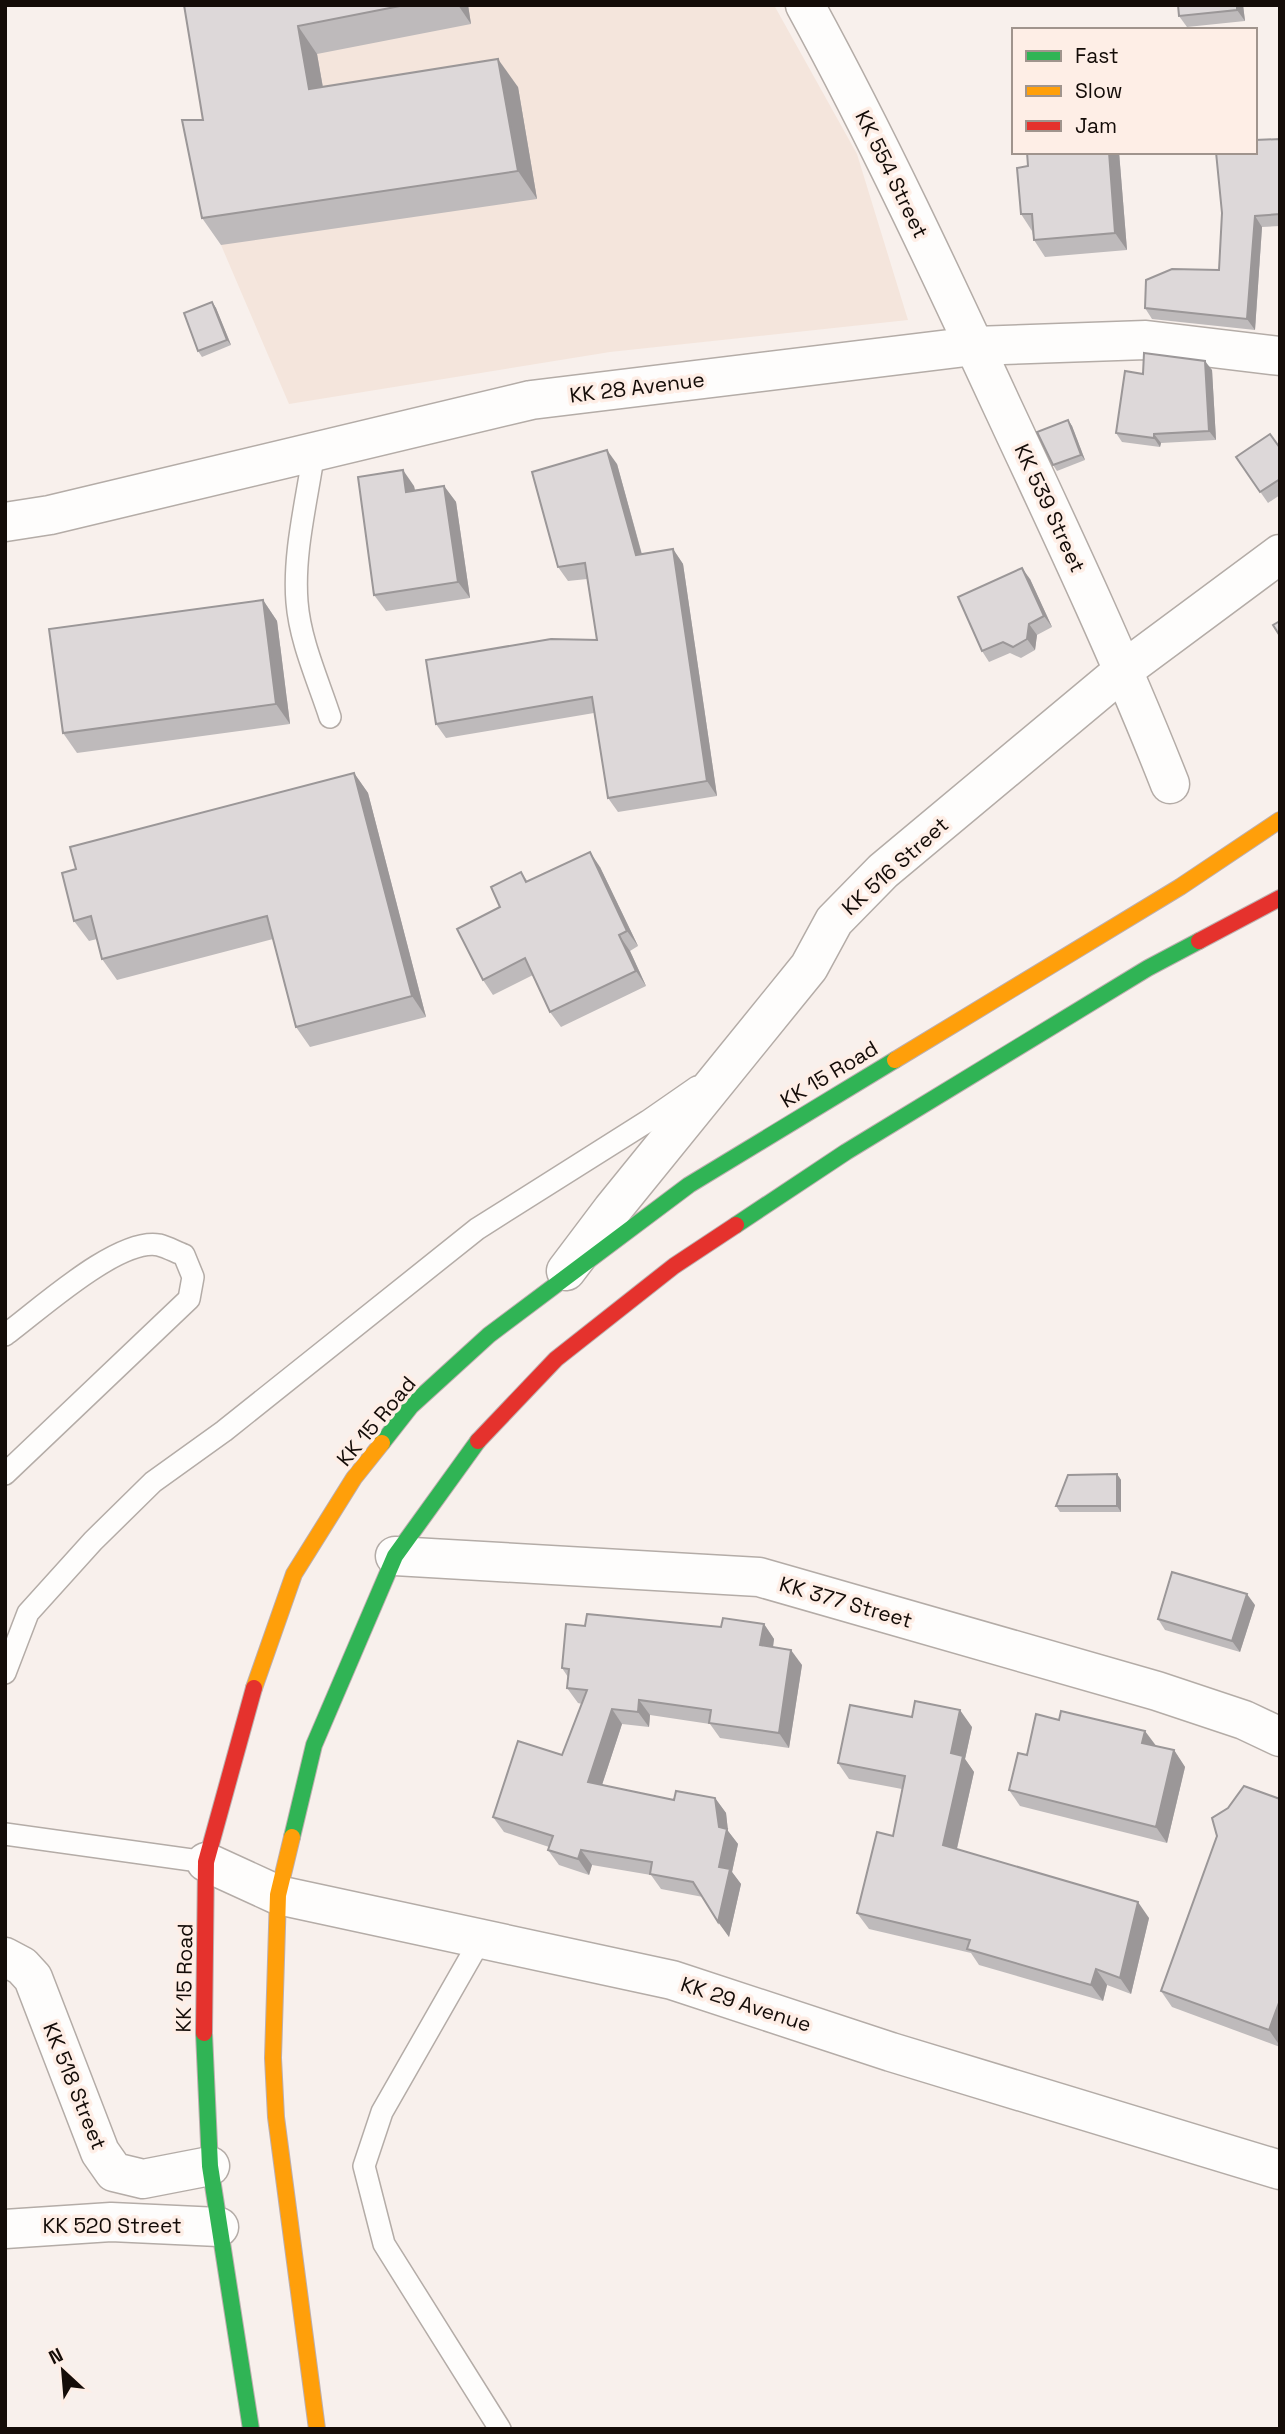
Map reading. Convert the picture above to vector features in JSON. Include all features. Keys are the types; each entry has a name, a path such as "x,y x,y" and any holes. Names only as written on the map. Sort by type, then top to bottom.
{"highway":[{"name":"KK 15 Road","path":"251,2429 210,2166 204,2059 206,1862 244,1717 294,1574 354,1478 411,1406 489,1335 689,1185 1180,887 1280,820"},
{"path":"317,2429 275,2105 273,2058 278,1895 314,1745 395,1556 466,1454 556,1359 674,1266 846,1152 1136,975 1280,898"}],"street":[{"name":"KK 554 Street","path":"805,5 858,103 974,346"},
{"name":"KK 28 Avenue","path":"5,522 50,515 531,400 974,346 1146,340 1280,356"},
{"name":"KK 539 Street","path":"974,346 1125,669 1170,784"},
{"name":"KK 516 Street","path":"558,1282 809,967 834,921 883,871 1125,669 1280,554"},
{"name":"KK 377 Street","path":"395,1556 759,1577 1157,1691 1244,1720 1280,1737"},
{"name":"KK 29 Avenue","path":"206,1862 278,1895 672,1980 891,2052 1280,2170"},
{"name":"KK 518 Street","path":"5,1957 22,1966 33,1978 100,2152 114,2172 144,2179 210,2166"},
{"name":"KK 520 Street","path":"5,2228 111,2222 219,2227"}],"lane":[{"path":"314,451 299,556 297,602 307,649 330,716"},
{"path":"5,1673 28,1613 93,1541 153,1482 224,1431 477,1229 649,1121 731,1063"},
{"path":"5,1335 108,1260 130,1249 157,1244 184,1255 192,1277 189,1298 5,1474"},
{"path":"5,1834 206,1862"},
{"path":"482,1937 382,2112 364,2166 384,2244 500,2429"}],"shaded area":[{"path":"774,5 857,154 908,320 610,352 289,404 221,245 184,6"}],"building":[{"path":"184,5 405,5 298,26 309,89 498,59 518,171 202,218 182,120 203,120"},
{"path":"1178,5 1237,5 1237,10 1179,16"},
{"path":"1280,139 1280,214 1255,216 1247,319 1145,308 1146,280 1172,269 1219,270 1222,213 1216,154 1257,154 1257,140"},
{"path":"1027,154 1109,154 1115,233 1034,240 1032,214 1021,214 1017,168 1028,166"},
{"path":"212,302 227,340 198,351 184,313"},
{"path":"1144,353 1205,361 1209,431 1154,434 1154,438 1116,433 1125,371 1143,374"},
{"path":"1068,420 1081,455 1053,465 1037,432"},
{"path":"1270,434 1280,448 1280,479 1260,492 1236,457"},
{"path":"607,450 636,555 673,549 707,781 608,798 592,697 436,724 426,660 551,639 597,640 585,563 558,567 532,472"},
{"path":"403,470 406,492 444,486 458,582 374,595 358,477"},
{"path":"1022,568 1044,616 1029,624 1027,639 1013,647 1003,642 982,651 958,597"},
{"path":"263,600 276,704 63,733 49,629"},
{"path":"1280,621 1280,636 1273,625"},
{"path":"354,773 412,996 296,1027 267,916 102,959 91,916 74,921 62,873 76,869 70,847"},
{"path":"590,852 627,931 619,935 636,971 550,1012 525,958 483,980 457,929 500,907 491,887 521,872 526,882"},
{"path":"1117,1474 1117,1506 1056,1506 1068,1475"},
{"path":"1172,1572 1247,1594 1232,1641 1158,1619"},
{"path":"587,1614 721,1627 723,1618 764,1624 760,1645 791,1650 779,1733 709,1723 711,1710 639,1700 638,1712 612,1709 588,1782 674,1800 676,1791 715,1798 719,1827 727,1829 719,1867 730,1869 718,1922 693,1882 650,1874 652,1862 581,1850 578,1859 548,1850 553,1836 493,1817 518,1741 562,1755 587,1690 567,1688 569,1669 562,1668 566,1624 585,1626"},
{"path":"915,1701 960,1710 951,1753 963,1756 943,1845 1138,1902 1120,1978 1096,1969 1091,1985 967,1949 970,1940 857,1913 877,1832 893,1836 905,1776 838,1763 850,1705 912,1717"},
{"path":"1061,1711 1145,1731 1142,1743 1174,1750 1156,1827 1009,1790 1018,1753 1027,1755 1036,1714 1059,1720"},
{"path":"1244,1786 1280,1799 1280,2000 1269,2030 1161,1991 1217,1836 1212,1818 1228,1808"}],"traffic: fast":[{"path":"736,1225 846,1152 1148,968 1199,941"},
{"path":"382,1443 411,1406 489,1335 689,1185 895,1060"},
{"path":"292,1837 314,1745 395,1556 478,1441"},
{"path":"204,2033 210,2166 251,2429"}],"traffic: slow":[{"path":"895,1060 1180,887 1280,820"},
{"path":"254,1688 294,1574 354,1478 382,1443"},
{"path":"292,1837 278,1895 273,2058 276,2117 317,2429"}],"traffic: jam":[{"path":"1199,941 1280,898"},
{"path":"478,1441 556,1359 674,1266 736,1225"},
{"path":"204,2033 206,1862 254,1688"}]}
